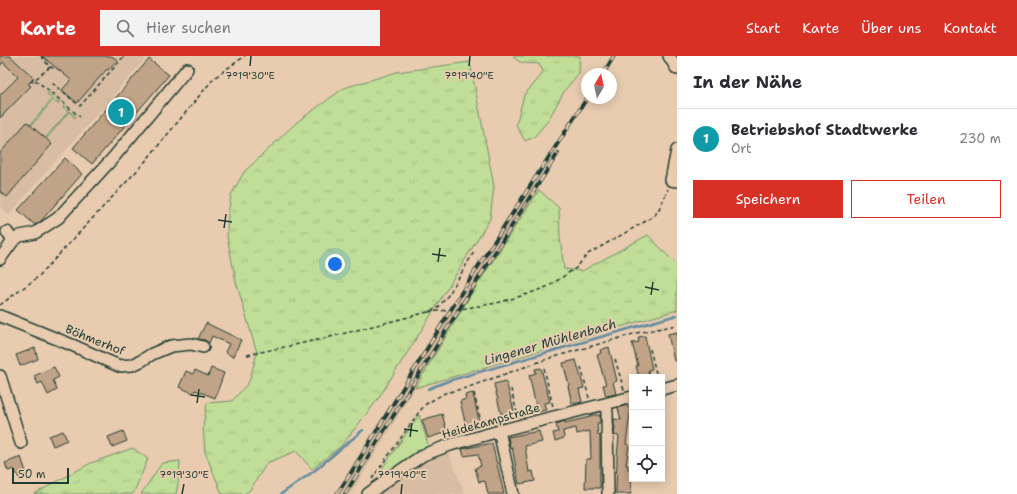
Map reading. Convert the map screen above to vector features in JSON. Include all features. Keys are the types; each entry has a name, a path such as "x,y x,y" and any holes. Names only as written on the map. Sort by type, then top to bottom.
{"street":[{"path":"669,56 677,69"},
{"path":"0,259 10,237 35,233 58,218 113,158 187,69"},
{"path":"674,181 677,150"},
{"name":"Böhmerhof","path":"0,316 119,366 132,365 171,346 191,344 203,347"},
{"path":"0,376 21,443"},
{"path":"665,388 677,385"},
{"name":"Heidekampstraße","path":"368,494 423,455 450,445 520,425 629,398"},
{"path":"606,404 608,494"},
{"path":"499,431 513,494"}],"path":[{"path":"41,56 50,67 57,69"},
{"path":"52,83 80,106 124,56"},
{"path":"0,305 38,277 144,163 214,78 245,56"},
{"path":"30,82 35,80 50,67"},
{"path":"35,80 47,88 80,117"},
{"path":"428,312 497,303 549,286 576,268 588,254 655,215 674,181"},
{"path":"247,355 322,339 428,312 438,308 474,252"},
{"path":"371,481 419,412 426,404 445,393 466,388 547,359 636,333 677,325"},
{"path":"650,349 656,374"},
{"path":"615,359 629,398"},
{"path":"581,367 591,408"},
{"path":"544,368 555,417"},
{"path":"511,389 520,425"},
{"path":"474,393 484,435"}],"shaded area":[{"path":"0,56 148,56 9,215 0,207"},
{"path":"532,184 539,190 470,296 359,481 350,494 334,494 462,289"},
{"path":"448,451 465,494 374,494 426,460"}],"green space":[{"path":"513,56 580,56 579,73 565,90 547,122 534,137 525,141 516,125 524,95 540,77 543,71 539,64 521,62"},
{"path":"470,62 494,186 490,219 378,399 342,445 312,469 296,451 267,463 250,490 244,494 222,494 205,452 203,427 207,403 232,401 249,382 257,353 236,282 227,236 231,195 244,172 297,122 344,88 397,72"},
{"path":"48,92 59,102 58,104 53,100 32,125 31,124 52,99 47,94"},
{"path":"64,106 76,117 75,118 69,112 47,138 46,137 68,112 63,107"},
{"path":"539,190 559,208 560,237 564,269 582,271 648,235 677,265 677,310 415,388 470,296"},
{"path":"419,415 429,447 411,456 384,475 381,470"},
{"path":"133,448 148,459 133,494 34,494 91,463"},
{"path":"180,461 176,494 141,494 162,463"}],"building":[{"path":"0,56 10,56 34,78 28,84 31,86 0,118 0,95 18,77 3,62 0,66"},
{"path":"42,56 112,56 117,60 77,103 62,90 71,80"},
{"path":"149,59 169,75 92,164 73,148"},
{"path":"27,122 52,144 7,197 0,191 0,153"},
{"path":"65,158 82,174 40,222 35,225 18,210"},
{"path":"206,323 241,340 233,357 225,352 229,344 212,336 209,343 205,340 198,339"},
{"path":"677,332 677,361 674,361 668,334"},
{"path":"645,336 652,369 648,370 649,374 638,374 636,366 638,366 632,343 639,342 638,337"},
{"path":"609,347 617,381 613,382 616,394 606,396 603,385 606,385 597,355 601,353 600,350"},
{"path":"35,348 38,359 20,366 16,355"},
{"path":"576,360 584,388 579,389 582,402 572,404 563,363"},
{"path":"54,367 59,377 53,380 57,390 48,395 42,382 38,384 34,376"},
{"path":"211,368 224,373 215,398 195,390 193,393 179,387 186,371 193,374 195,370 208,376"},
{"path":"541,368 550,402 544,403 546,410 530,414 528,408 536,406 529,375 536,373 535,369"},
{"path":"506,381 514,411 501,414 494,384"},
{"path":"473,393 479,421 504,415 506,421 467,430 460,401 466,399 465,395"},
{"path":"627,405 629,408 626,444 629,445 626,465 628,465 629,469 629,482 631,482 631,494 616,494 619,436 614,435 614,419 621,420 618,408"},
{"path":"442,414 447,432 428,438 422,420"},
{"path":"590,415 600,415 600,423 597,423 598,435 600,435 600,488 585,488 586,459 591,459 590,431 577,434 576,428 563,431 564,438 555,441 553,433 558,432 556,424 590,417"},
{"path":"63,431 67,440 53,446 49,436"},
{"path":"123,431 127,441 112,447 108,437"},
{"path":"539,431 542,442 525,446 529,472 533,471 535,481 519,484 512,447 510,448 508,437"},
{"path":"492,443 504,494 488,494 485,481 479,482 475,468 481,466 478,454 464,456 462,449"},
{"path":"21,457 27,475 19,478 14,469 8,471 5,463"}],"waterway":[{"name":"Lingener Mühlenbach","path":"428,389 448,381 677,315"},
{"name":"Lingener Mühlenbach","path":"281,494 314,471 363,430"}],"railway":[{"path":"607,68 614,56"},
{"path":"337,494 463,290 583,104"},
{"path":"345,494 558,153"}],"place":[{"name":"Betriebshof Stadtwerke","path":"121,112"}]}
